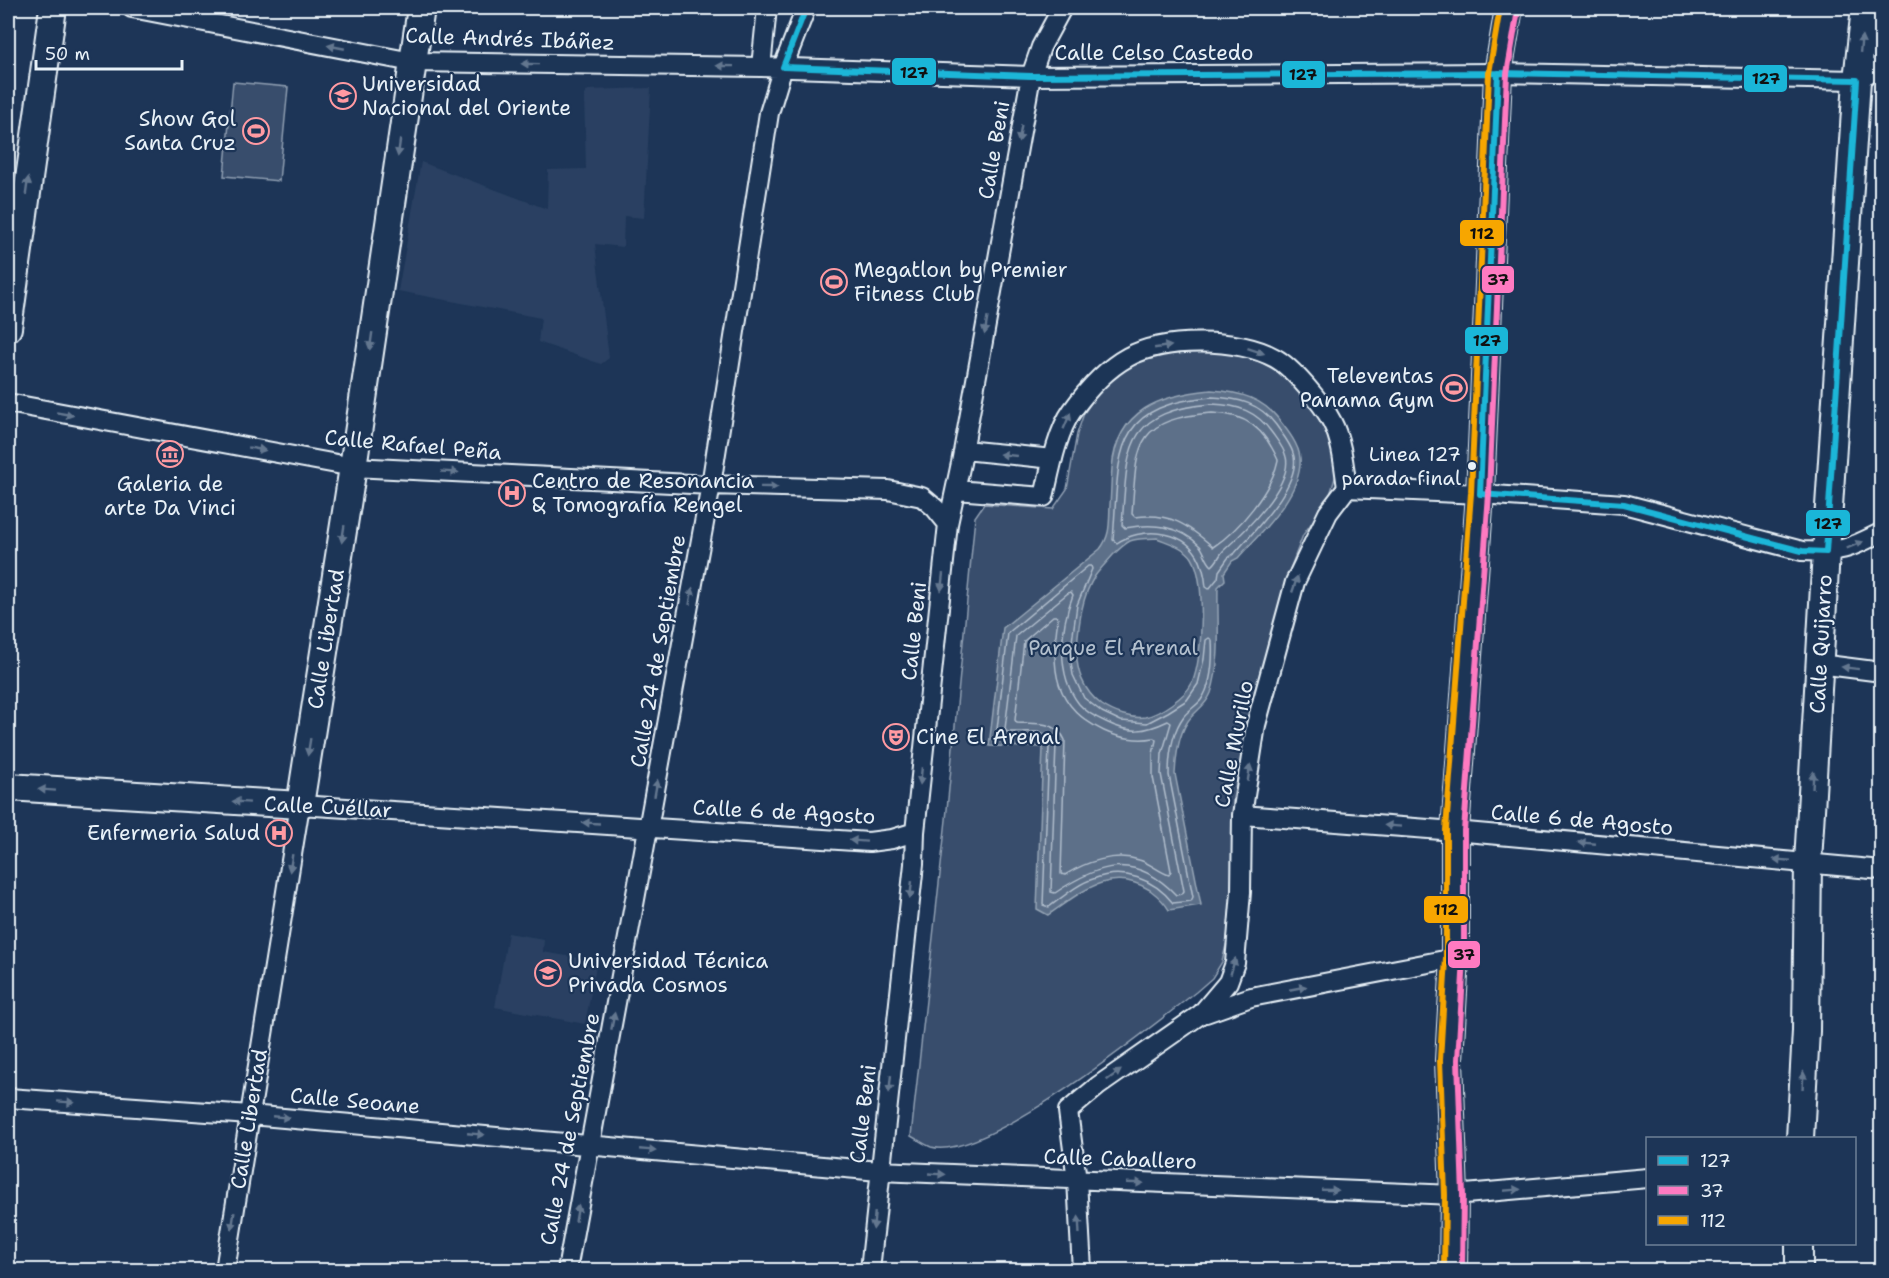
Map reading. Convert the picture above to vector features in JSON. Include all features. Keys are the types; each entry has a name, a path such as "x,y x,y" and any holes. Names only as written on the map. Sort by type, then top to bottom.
{"street":[{"path":"8,327 53,8"},
{"name":"Calle Andrés Ibáñez","path":"132,8 412,62 783,67"},
{"name":"Calle Libertad","path":"225,1270 353,467 421,8"},
{"path":"761,67 767,8"},
{"name":"Calle 24 de Septiembre","path":"567,1270 711,486 769,113 783,67 806,8"},
{"name":"Calle Beni","path":"870,1270 948,524 964,450 1031,76 1041,47 1062,8"},
{"path":"1453,1270 1454,1195 1449,1060 1455,958 1455,831 1480,494 1498,73 1509,8"},
{"name":"Calle Quijarro","path":"1800,1137 1806,1030 1808,862 1819,664 1857,80 1865,8"},
{"path":"1857,80 1881,65"},
{"name":"Calle Celso Castedo","path":"783,67 1031,76 1498,73 1857,80"},
{"path":"956,490 1044,497 1053,459 1071,413 1087,391 1110,370 1129,357 1149,349 1198,343 1234,345 1274,357 1297,374 1332,422 1342,455 1347,488 1624,504 1803,551 1826,552 1850,548 1881,532"},
{"name":"Calle Rafael Peña","path":"8,403 353,467 711,486 888,490 922,497 948,524"},
{"path":"964,450 1053,459"},
{"name":"Calle Murillo","path":"1082,1270 1077,1180 1068,1111 1098,1086 1201,1014 1228,982 1235,963 1241,892 1242,815 1256,725 1295,582 1328,513 1347,488"},
{"path":"1819,664 1881,672"},
{"name":"Calle Cuéllar","path":"8,787 649,826"},
{"name":"Calle 6 de Agosto","path":"1242,815 1455,831 1881,870"},
{"name":"Calle 6 de Agosto","path":"649,826 869,842 892,839 915,832"},
{"name":"Calle Murillo","path":"1201,1014 1251,997 1455,958"},
{"name":"Calle Seoane","path":"8,1098 250,1115 590,1144"},
{"name":"Calle Caballero","path":"590,1144 879,1171 1454,1195 1646,1178"},
{"path":"1799,1245 1799,1270"}],"shaded area":[{"path":"651,88 644,218 624,216 623,247 595,244 609,358 601,364 538,342 541,318 398,291 421,162 547,209 548,170 586,169 584,95 588,90"},
{"name":"Universidad Técnica Privada Cosmos","path":"508,933 544,939 543,952 597,961 585,1024 495,1007"}],"green space":[{"name":"Show Gol Santa Cruz","path":"233,82 288,87 279,181 224,176"},
{"name":"Parque El Arenal","path":"1185,352 1218,352 1251,357 1279,372 1307,398 1326,425 1338,468 1329,498 1303,535 1287,577 1250,717 1233,798 1232,888 1227,941 1222,962 1212,978 1196,992 1107,1060 1027,1114 989,1134 956,1146 931,1147 911,1136 946,820 975,517 984,504 1053,509 1067,489 1077,434 1084,413 1097,394 1126,367 1154,356"}],"water":[{"path":"1222,391 1258,402 1273,413 1286,429 1295,443 1300,458 1299,472 1288,499 1257,537 1238,558 1232,561 1224,573 1225,580 1218,587 1218,654 1211,693 1204,705 1191,717 1182,733 1178,747 1175,774 1201,905 1169,910 1150,890 1122,880 1096,885 1048,915 1037,909 1043,747 989,746 1003,628 1104,544 1109,528 1112,468 1116,448 1132,419 1159,401 1193,392","holes":["1157,538 1185,551 1192,558 1196,569 1201,601 1199,657 1192,683 1178,699 1151,715 1128,716 1102,705 1085,686 1077,663 1079,628 1087,592 1095,576 1113,555 1130,541"]}],"transit line":[{"name":"127","path":"806,8 783,67 1031,76 1498,73"},
{"name":"112","path":"1444,1270 1445,1195 1440,1060 1446,958 1446,830 1471,493 1489,73 1500,8"},
{"name":"37","path":"1462,1270 1463,1195 1458,1060 1464,958 1464,831 1489,494 1507,74 1518,10"},
{"name":"127","path":"1498,73 1857,80 1826,552 1802,551 1624,504 1480,494 1498,73"}],"place":[{"name":"Universidad Nacional del Oriente","path":"343,96"},
{"name":"Show Gol Santa Cruz","path":"256,131"},
{"name":"Megatlon by Premier Fitness Club","path":"834,282"},
{"name":"Televentas Panama Gym","path":"1454,388"},
{"name":"Galeria de arte Da Vinci","path":"170,454"},
{"name":"Linea 127 parada final","path":"1472,466"},
{"name":"Centro de Resonancia & Tomografía Rengel","path":"512,493"},
{"name":"Cine El Arenal","path":"896,737"},
{"name":"Enfermeria Salud","path":"279,833"},
{"name":"Universidad Técnica Privada Cosmos","path":"548,973"}]}
